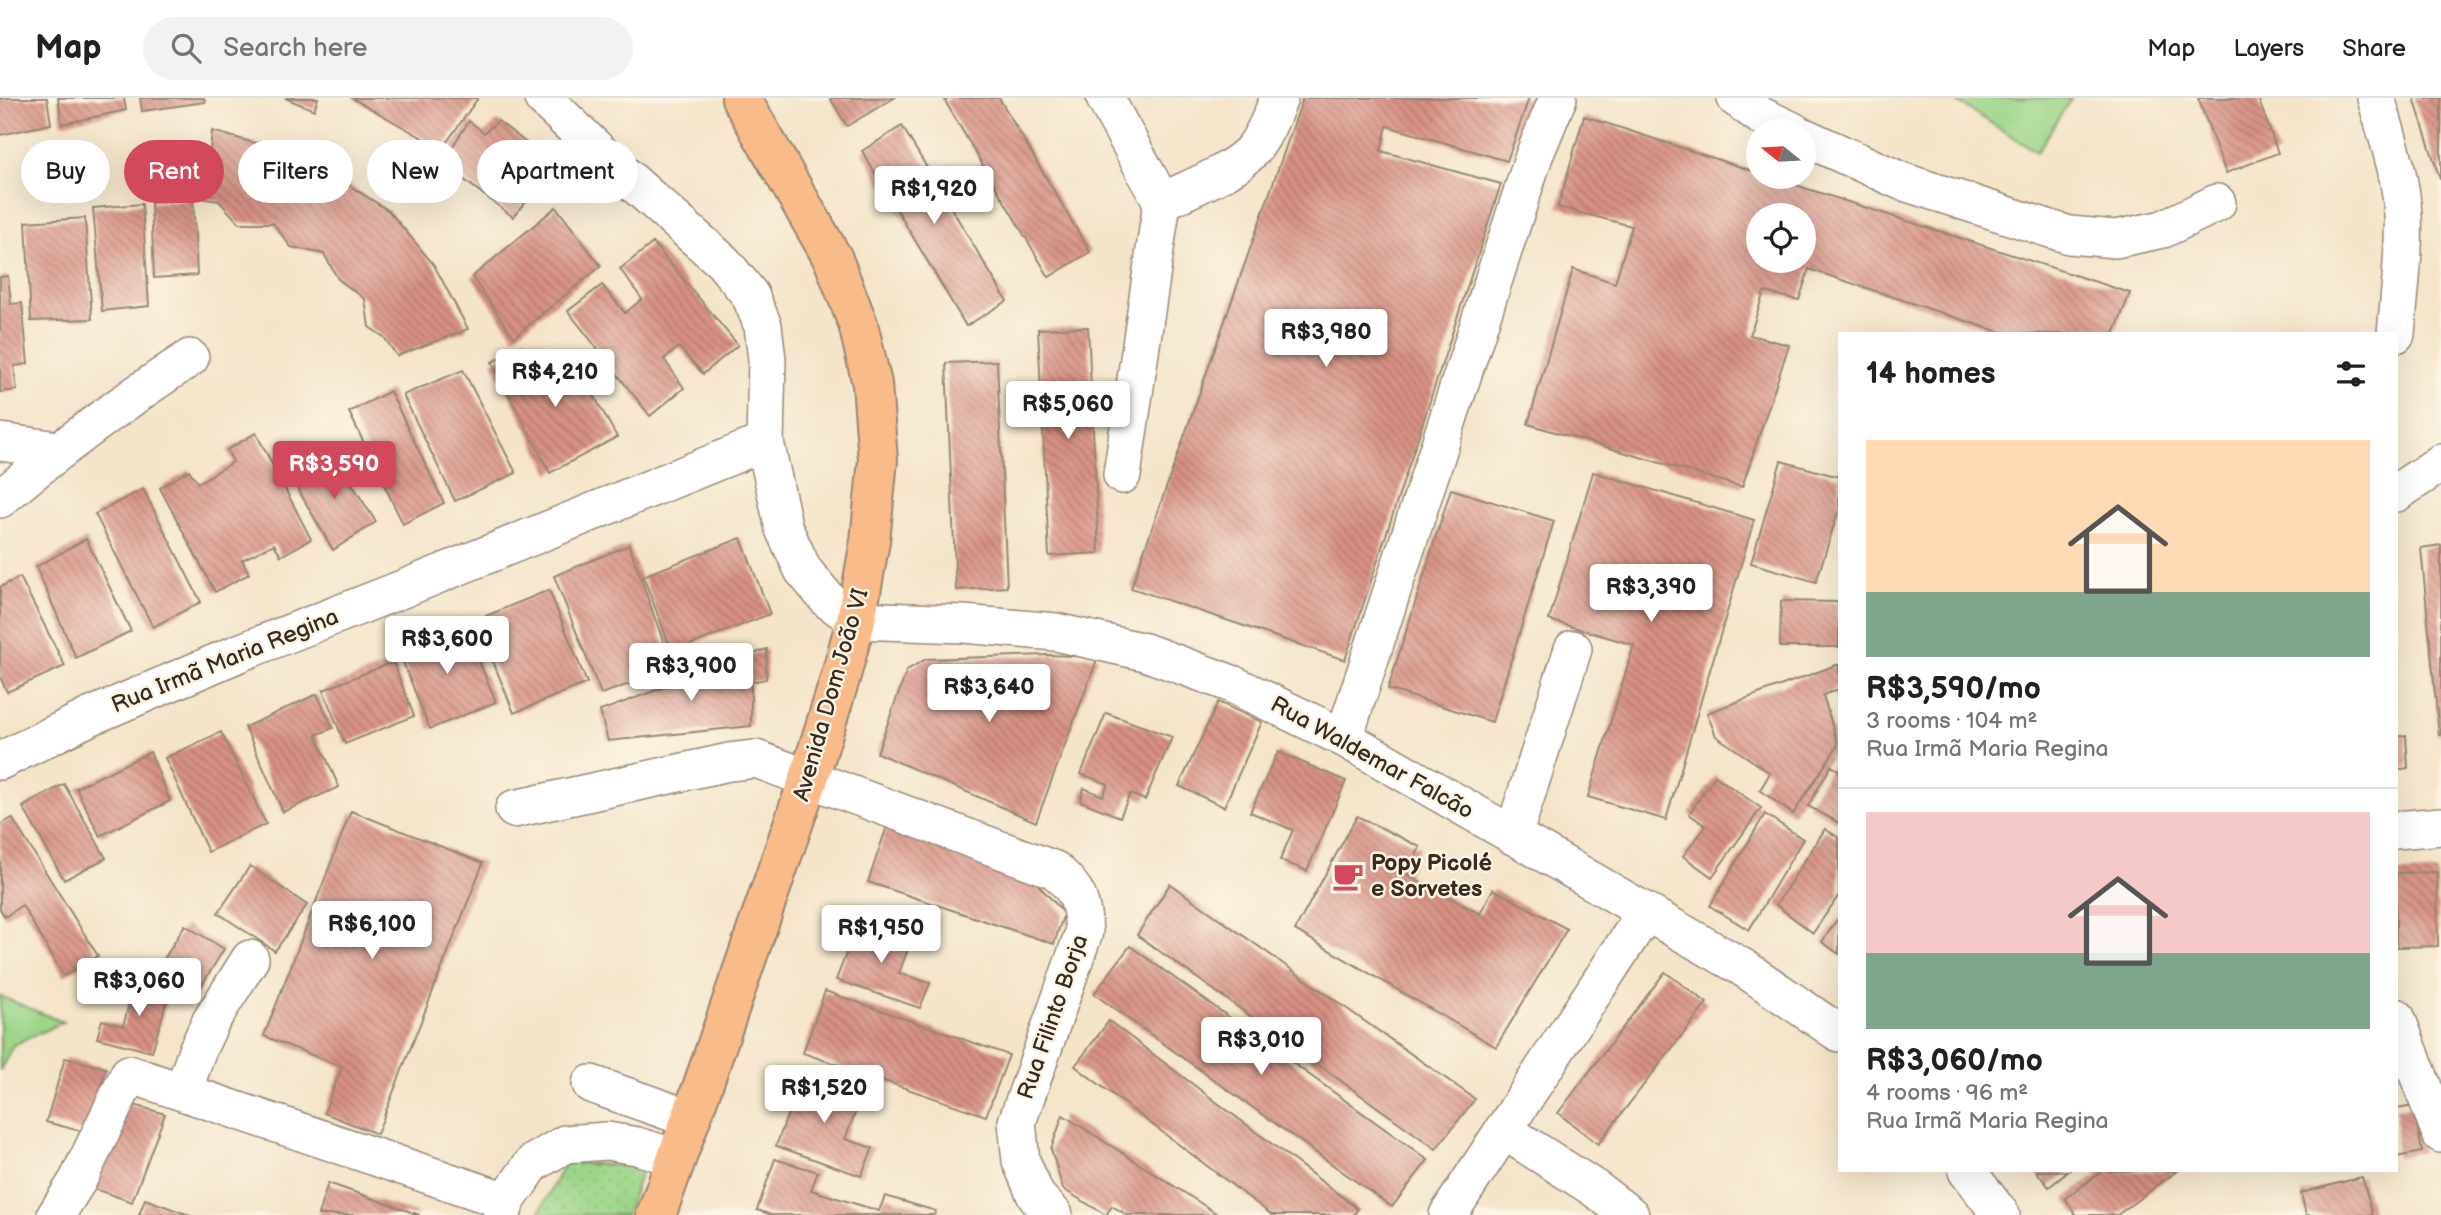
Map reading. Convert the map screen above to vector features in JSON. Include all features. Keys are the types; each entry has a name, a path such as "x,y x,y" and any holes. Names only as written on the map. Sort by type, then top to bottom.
{"main road":[{"name":"Avenida Dom João VI","path":"656,1215 809,778 856,620 870,541 878,460 872,384 858,324 833,259 741,98"}],"street":[{"path":"543,98 612,164 723,262 750,295 765,337 765,442 783,529 803,570 828,600 856,620"},
{"path":"1105,98 1162,202 1122,475"},
{"path":"1162,202 1238,163 1254,149 1279,98"},
{"path":"1344,738 1534,156 1558,98"},
{"path":"1736,98 1767,119"},
{"path":"2376,98 2395,165 2403,213 2396,332"},
{"path":"1816,142 1901,181 2069,235 2116,239 2140,234 2163,229 2217,204"},
{"path":"0,499 59,450 125,401 190,358"},
{"path":"0,442 59,450"},
{"name":"Rua Irmã Maria Regina","path":"0,761 87,718 239,653 765,442"},
{"path":"2398,492 2441,463"},
{"name":"Rua Waldemar Falcão","path":"856,620 963,624 1056,632 1144,652 1232,684 1344,738 1742,967 1838,1032"},
{"path":"1513,836 1573,649"},
{"name":"Rua Filinto Borja","path":"514,809 743,759 756,759 1055,870 1070,883 1083,906 1084,932 1017,1122 1021,1160 1036,1196 1054,1215"},
{"path":"2398,830 2441,826"},
{"path":"1448,1215 1646,912"},
{"path":"183,1092 211,1021 250,959"},
{"path":"2398,1022 2441,1134"},
{"path":"56,1215 78,1180 129,1074 504,1208 533,1163 565,1144 607,1141 637,1146 676,1158"},
{"path":"591,1084 691,1119"},
{"path":"1503,1130 1594,1188 1630,1215"},
{"path":"1968,1172 2001,1215"}],"green space":[{"path":"1951,98 2071,98 2037,152"},
{"path":"0,996 63,1022 13,1045 0,1071"},
{"path":"565,1162 643,1167 626,1215 538,1215"}],"building":[{"path":"0,98 47,98 51,124 0,135"},
{"path":"58,98 124,98 126,110 62,124"},
{"path":"140,98 204,98 205,102 142,111"},
{"path":"285,98 318,98 314,110"},
{"path":"352,98 478,98 448,140 426,140"},
{"path":"830,98 894,98 847,126"},
{"path":"950,98 999,98 1090,252 1049,277 945,101"},
{"path":"1303,98 1529,98 1507,161 1387,126 1381,151 1501,184 1345,660 1131,588"},
{"path":"2198,98 2258,98 2278,153 2226,173"},
{"path":"2414,98 2441,98 2441,179 2440,179"},
{"path":"1584,116 1746,169 1746,189 1808,189 2130,293 2115,332 1999,332 1816,271 1816,203 1746,203 1746,273 1808,273 1799,300 1764,292 1750,335 1789,345 1742,487 1528,424 1573,269 1615,283 1632,226 1558,207"},
{"path":"469,121 484,133 498,121 522,140 477,140 477,190 463,179 463,140 457,140"},
{"path":"902,126 1007,301 966,326 862,151"},
{"path":"212,131 244,140 238,140 238,203 353,203 353,188 367,197 367,203 377,203 389,211 434,265 468,329 397,356 384,337 369,327 365,299 338,279 324,254 291,247 273,223 239,223 221,203 224,203 224,140 211,140"},
{"path":"151,203 193,203 197,275 154,278"},
{"path":"495,203 525,203 513,217"},
{"path":"142,204 149,306 102,311 93,208"},
{"path":"556,207 601,266 514,337 472,277"},
{"path":"85,218 92,319 31,321 26,222"},
{"path":"653,243 738,345 703,374 679,347 664,359 684,388 650,416 568,311 602,285 625,313 642,299 620,269"},
{"path":"8,276 11,304 22,303 28,364 14,366 17,390 0,392 0,277"},
{"path":"1088,327 1099,553 1049,556 1038,329"},
{"path":"522,346 537,379 572,356 617,437 550,473 492,362"},
{"path":"997,361 1007,587 956,590 946,363"},
{"path":"463,370 516,473 455,501 403,395"},
{"path":"390,391 444,503 403,524 349,412"},
{"path":"256,433 311,539 281,556 274,544 242,560 249,574 215,592 160,488 189,470 198,483 233,462 227,450"},
{"path":"332,453 376,522 333,550 292,479"},
{"path":"1781,461 1838,477 1838,512 1816,582 1751,563"},
{"path":"1593,472 1754,520 1666,820 1588,797 1634,645 1549,620"},
{"path":"143,489 201,602 153,627 95,514"},
{"path":"1451,489 1554,521 1492,722 1388,689"},
{"path":"741,538 770,614 672,652 643,576"},
{"path":"86,539 131,631 76,658 36,567"},
{"path":"629,545 673,669 601,694 554,576"},
{"path":"2441,545 2441,735 2439,735 2421,548"},
{"path":"20,577 65,666 7,692 0,677 0,587"},
{"path":"549,590 587,683 514,713 476,620"},
{"path":"1781,601 1838,602 1838,647 1780,647"},
{"path":"463,623 496,702 430,729 398,650"},
{"path":"767,649 766,679 751,682 751,726 608,741 600,711"},
{"path":"1048,655 1098,657 1036,822 877,753 907,670 926,659"},
{"path":"393,662 414,716 345,744 323,690"},
{"path":"1838,664 1838,689 1823,695 1838,745 1793,814 1760,790 1770,773 1716,736 1707,713"},
{"path":"317,694 333,728 316,735 339,787 283,812 245,727"},
{"path":"1218,702 1262,722 1224,807 1179,786"},
{"path":"1106,713 1172,737 1145,800 1130,794 1120,817 1080,801 1084,788 1103,796 1108,784 1081,774"},
{"path":"221,732 266,824 208,852 165,758"},
{"path":"2406,735 2408,768 2398,770 2398,737"},
{"path":"150,752 170,801 100,836 76,788"},
{"path":"1278,752 1346,781 1307,871 1280,860 1293,830 1250,812"},
{"path":"1831,766 1838,770 1838,822 1808,806"},
{"path":"1715,776 1761,808 1712,877 1683,856 1706,826 1689,814"},
{"path":"64,784 106,858 64,880 23,807"},
{"path":"351,811 483,863 377,1134 324,1113 342,1067 264,1036"},
{"path":"1765,814 1803,839 1749,930 1710,906"},
{"path":"1357,816 1420,847 1407,875 1480,914 1493,889 1567,929 1496,1047 1295,930"},
{"path":"12,818 98,956 64,976 22,905 5,917 0,909 0,825"},
{"path":"887,826 1033,879 1064,913 1054,944 868,882"},
{"path":"1825,829 1838,837 1838,896 1813,933 1776,905"},
{"path":"250,866 307,905 275,951 218,913"},
{"path":"2437,872 2438,946 2398,947 2398,873"},
{"path":"1170,884 1475,1099 1436,1149 1137,935"},
{"path":"1838,918 1838,953 1822,942"},
{"path":"859,920 912,938 899,973 930,983 920,1008 836,980"},
{"path":"185,925 224,949 197,993 158,969"},
{"path":"1130,946 1428,1160 1392,1207 1094,994"},
{"path":"1665,972 1707,1003 1598,1144 1558,1113"},
{"path":"136,979 170,989 152,1052 97,1038 102,1020 123,1026"},
{"path":"825,991 1009,1055 986,1116 803,1053"},
{"path":"1109,1021 1358,1209 1353,1215 1272,1215 1075,1066"},
{"path":"65,1058 106,1068 88,1133 46,1122"},
{"path":"803,1073 863,1093 845,1139 873,1148 861,1176 776,1146"},
{"path":"127,1103 165,1114 132,1202 95,1189"},
{"path":"2414,1106 2422,1152 2398,1157 2398,1109"},
{"path":"1063,1115 1219,1215 1127,1215 1112,1206 1106,1215 1063,1189 1051,1149"},
{"path":"775,1159 818,1172 811,1190 879,1211 885,1196 936,1211 934,1215 772,1215 757,1210"},
{"path":"2037,1172 2068,1172 2049,1187"},
{"path":"2176,1172 2117,1215 2076,1215 2065,1198 2100,1173"},
{"path":"2362,1177 2373,1215 2306,1215 2301,1193"},
{"path":"328,1183 420,1215 318,1215"},
{"path":"145,1199 189,1215 139,1215"}],"place":[{"name":"Popy Picolé e Sorvetes","path":"1348,876"}]}
